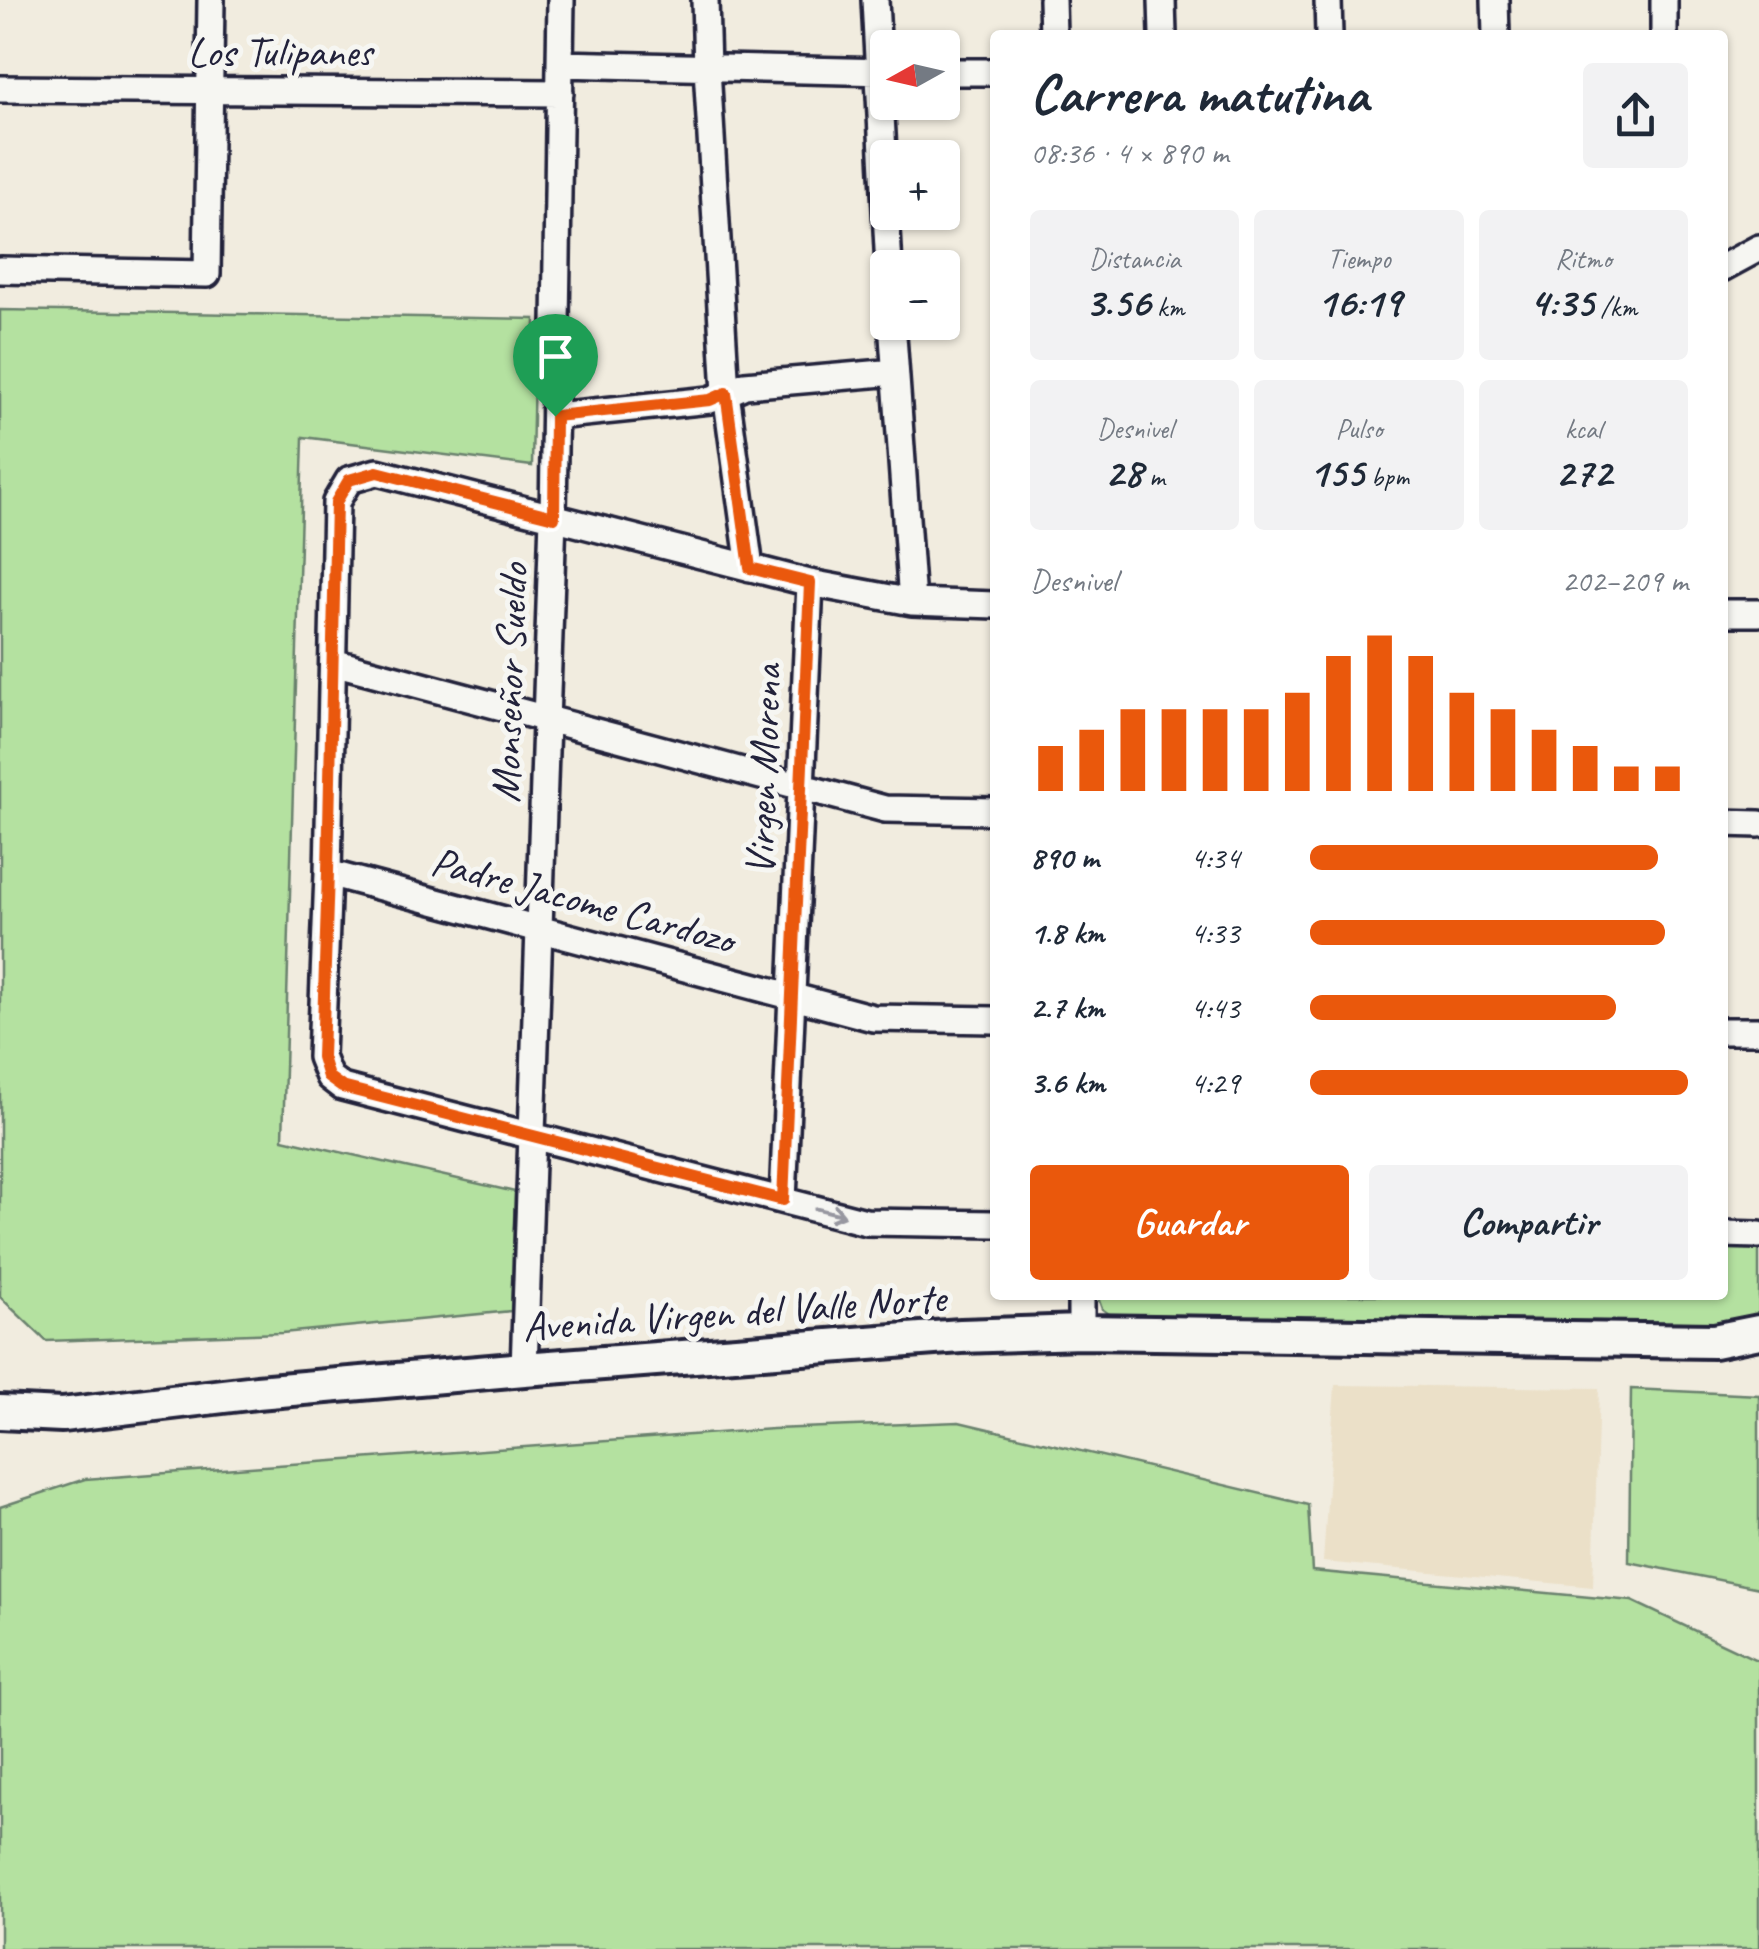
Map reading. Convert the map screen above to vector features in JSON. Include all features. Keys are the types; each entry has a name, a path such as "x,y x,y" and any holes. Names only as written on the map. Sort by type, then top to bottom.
{"main road":[{"name":"Avenida Virgen del Valle Norte","path":"0,1433 62,1415 257,1392 925,1339 1081,1332 1714,1341 1759,1332"},
{"name":"Avenida Virgen del Valle Norte","path":"1714,1341 1759,1358"},
{"name":"Avenida Virgen del Valle Norte","path":"0,1412 62,1415"}],"street":[{"path":"0,270 207,274 210,0"},
{"name":"Monseñor Sueldo","path":"524,1369 554,517 561,0"},
{"path":"705,0 726,393 750,568"},
{"path":"876,0 879,30"},
{"path":"1052,0 1053,30"},
{"path":"1162,0 1163,30"},
{"path":"1328,0 1329,30"},
{"path":"1495,0 1496,30"},
{"path":"1664,0 1664,30"},
{"path":"560,64 870,72"},
{"path":"960,72 990,72"},
{"name":"Los Tulipanes","path":"0,89 560,93"},
{"path":"884,120 888,250"},
{"path":"1728,265 1759,248"},
{"path":"893,340 912,602"},
{"path":"555,416 710,400 745,385 895,372"},
{"path":"990,606 912,602 810,583 377,472 349,480 336,502 322,1057 328,1077 342,1087 866,1222 990,1224"},
{"name":"Virgen Morena","path":"783,1200 810,583"},
{"path":"1728,612 1759,613"},
{"path":"333,662 885,809 990,811"},
{"path":"1728,823 1759,824"},
{"name":"Padre Jacome Cardozo","path":"328,872 873,1018 990,1020"},
{"path":"1728,1031 1759,1032"},
{"path":"1728,1234 1759,1235"},
{"path":"1081,1332 1082,1300"}],"shaded area":[{"path":"1335,1385 1599,1388 1593,1587 1323,1562"}],"green space":[{"path":"0,310 535,319 532,466 303,437 283,1139 515,1192 511,1311 282,1333 46,1341 0,1297"},
{"path":"1728,1246 1759,1247 1759,1323 1112,1316 1102,1309 1099,1300 1728,1300"},
{"path":"1631,1389 1759,1395 1759,1588 1629,1562"},
{"path":"959,1422 1308,1505 1312,1571 1632,1601 1759,1661 1759,1949 0,1949 0,1507 85,1479 773,1429"}],"route":[{"path":"726,393 750,568 810,583 783,1200 342,1087 328,1077 322,1057 336,502 349,480 377,472 554,517 555,416 710,400 726,393"}]}
